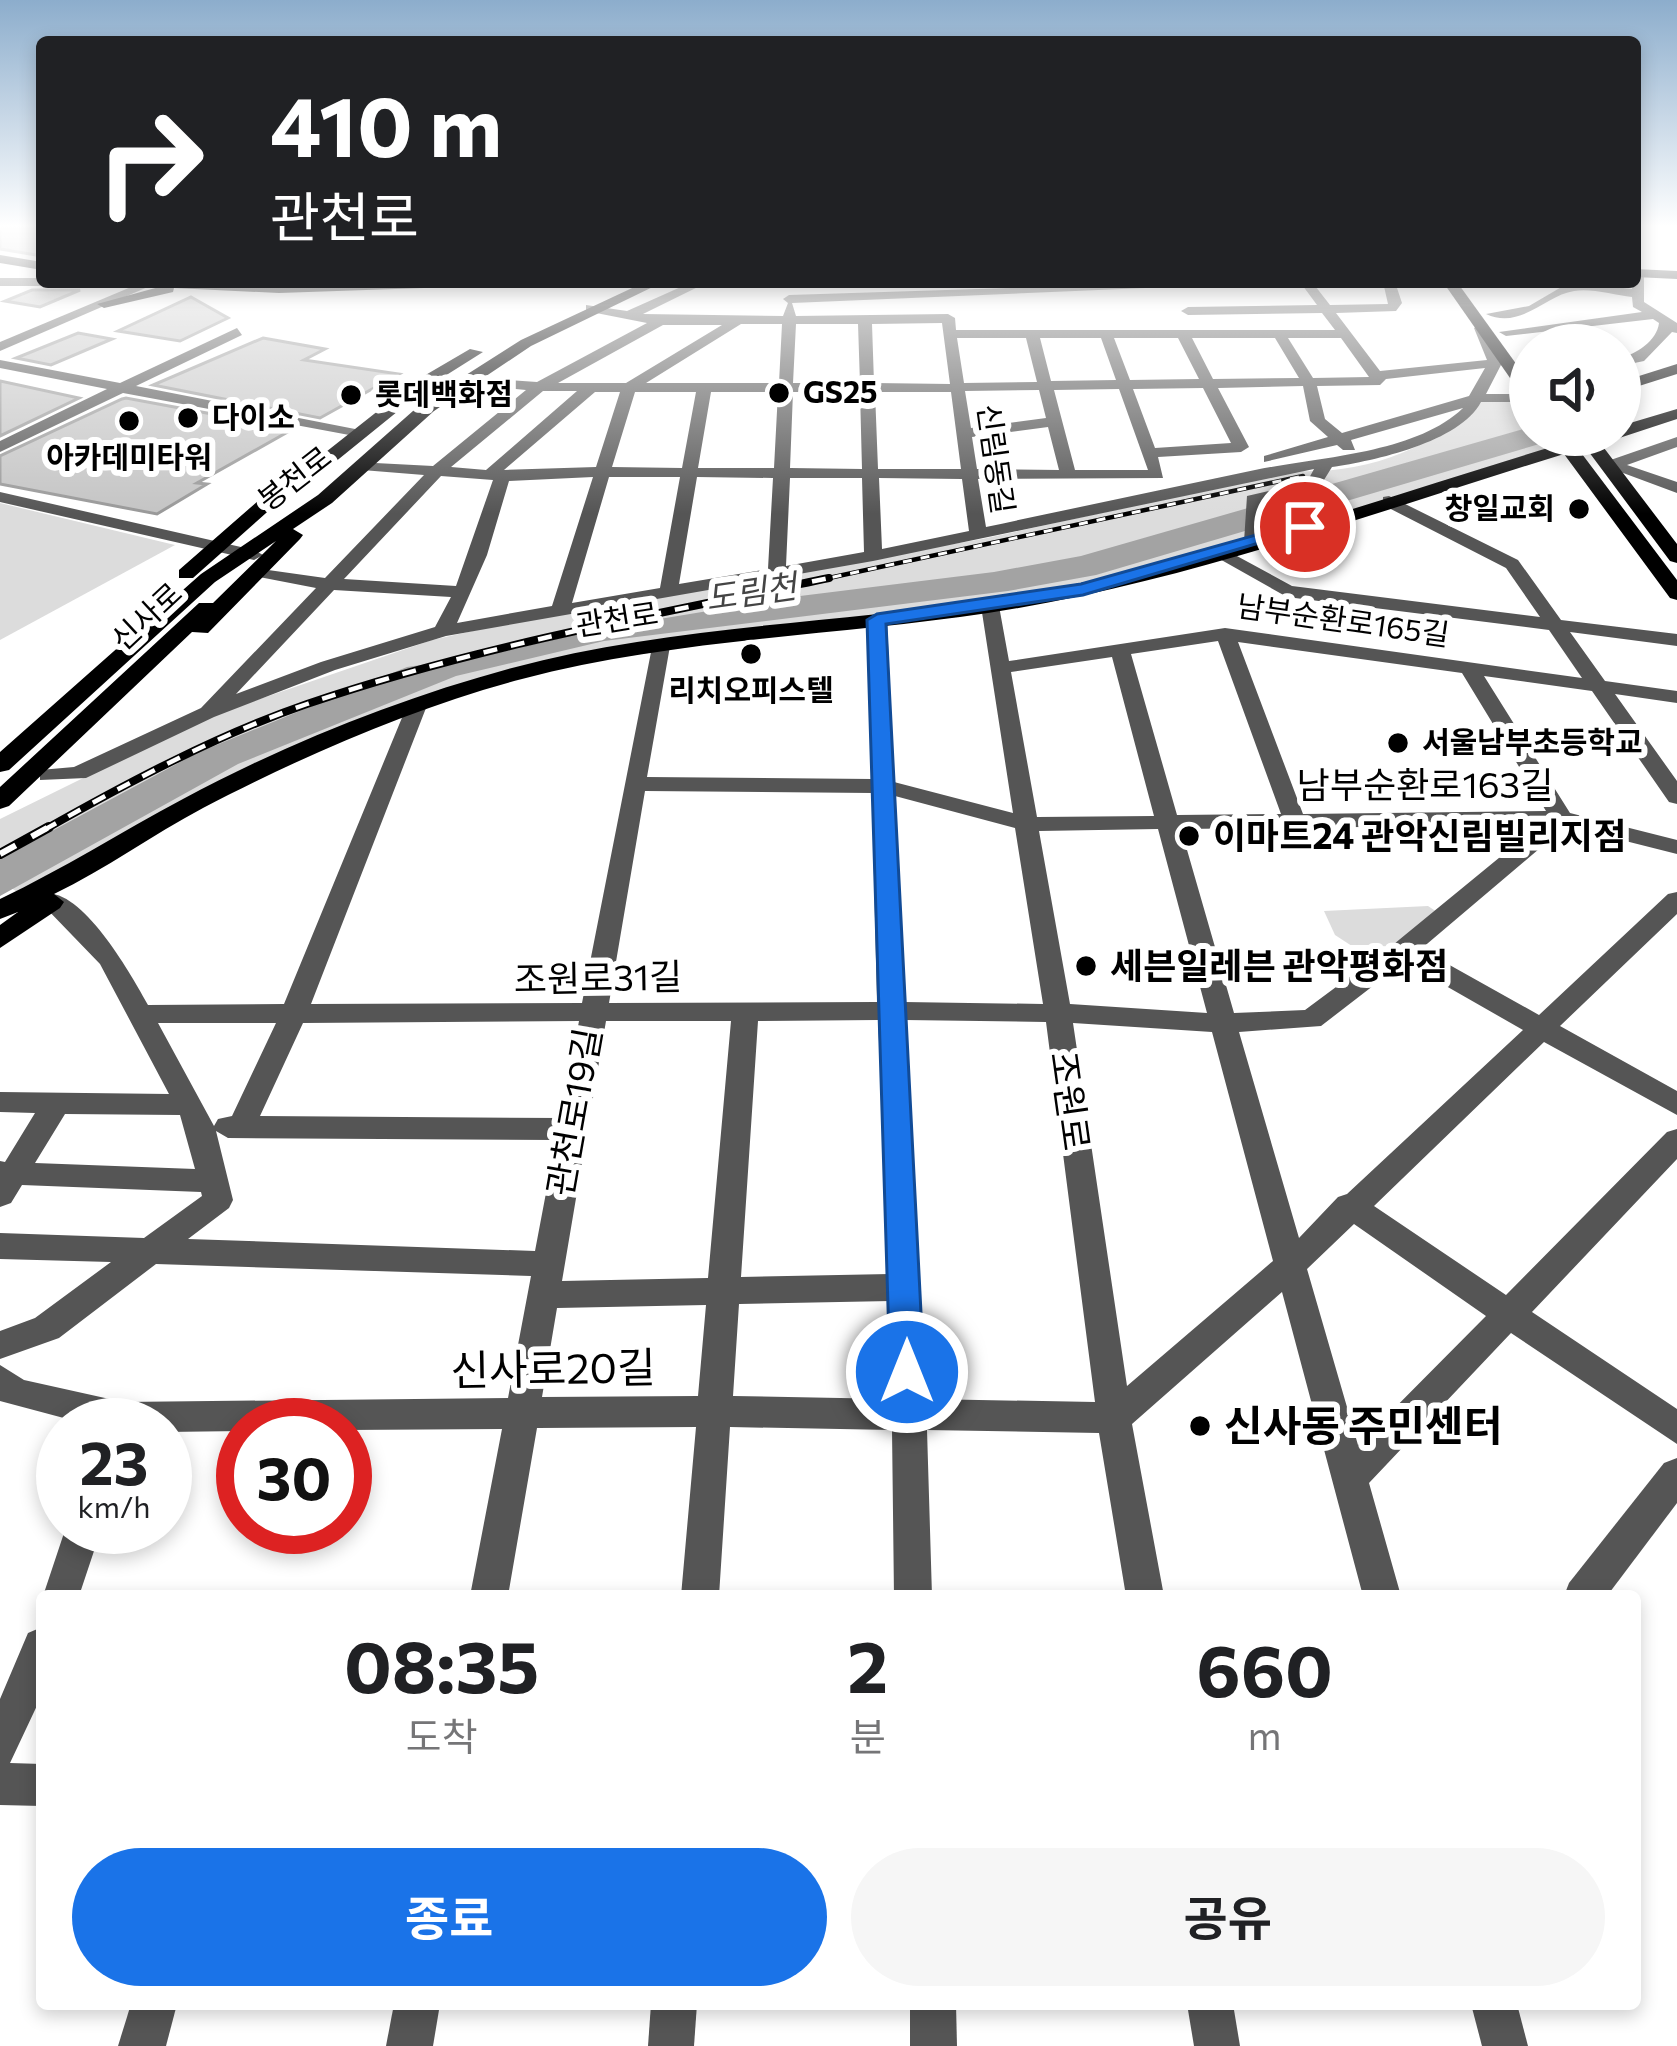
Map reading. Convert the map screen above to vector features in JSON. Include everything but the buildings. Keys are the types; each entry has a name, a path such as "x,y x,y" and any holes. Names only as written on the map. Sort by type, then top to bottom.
{"main road":[{"name":"봉천로","path":"0,740 296,478 319,467 393,405 491,343 535,322"},
{"name":"봉천로","path":"325,499 428,406 566,322"},
{"path":"1488,322 1509,360"},
{"path":"1490,322 1509,336"},
{"path":"1641,378 1677,369"},
{"path":"393,405 424,395 430,398 428,406"},
{"path":"1641,425 1677,414"},
{"name":"관천로","path":"0,910 85,869 192,804 416,708 519,673 659,646 990,606 1136,577 1530,456"},
{"path":"1589,456 1603,495 1677,594"},
{"path":"1603,456 1677,557"},
{"name":"신사로","path":"0,821 7,800 243,573 288,500 313,479 319,467"},
{"path":"1603,495 1611,490 1631,496"},
{"name":"신사로","path":"7,800 48,776 255,556 325,499"},
{"name":"봉천로","path":"0,765 208,578 255,556"},
{"name":"관천로","path":"0,939 85,869"}],"street":[{"path":"0,347 59,322"},
{"path":"207,713 437,471 539,387 657,322"},
{"path":"561,607 628,387 735,322"},
{"path":"777,571 793,322"},
{"path":"866,322 873,556"},
{"path":"891,322 1032,334 1345,334"},
{"name":"신림동길","path":"949,322 978,535"},
{"path":"1195,322 1202,334"},
{"path":"1336,322 1378,378"},
{"path":"1480,398 1495,363 1487,322"},
{"path":"1506,332 1630,322"},
{"path":"1641,356 1665,332 1663,322"},
{"path":"0,447 237,332"},
{"path":"1032,334 1068,475"},
{"path":"1106,334 1157,475"},
{"path":"1149,453 1241,447 1183,334"},
{"path":"1279,334 1309,383 1312,409 1334,439 1368,458"},
{"path":"465,380 590,388 1045,389 1309,383 1495,363"},
{"path":"0,364 356,434"},
{"path":"502,476 494,470 590,388"},
{"path":"669,588 704,388"},
{"path":"1270,459 1480,398 1509,397"},
{"name":"관천로","path":"48,776 78,773 207,713 328,666 443,631 873,556 1290,468 1368,458 1442,429 1467,414 1480,398"},
{"path":"964,434 1054,422"},
{"path":"1612,464 1677,442"},
{"path":"1655,450 1677,459"},
{"path":"1612,464 1677,488"},
{"path":"362,465 502,476 599,472 1157,475 1192,489"},
{"path":"1253,542 1253,500 1313,485 1324,467"},
{"path":"443,631 478,558 502,476"},
{"path":"0,497 255,556 326,584 462,592"},
{"path":"1389,501 1512,564 1677,797"},
{"path":"1218,553 1286,591 1677,640"},
{"name":"조원로","path":"990,606 1058,1012 1114,1418 1143,1590"},
{"path":"877,620 890,1011 907,1288 913,1590"},
{"path":"1226,634 1295,822"},
{"name":"남부순환로165길","path":"1001,668 1226,634 1677,697"},
{"name":"관천로19길","path":"490,1590 659,646"},
{"path":"1119,647 1380,1590"},
{"path":"1469,668 1562,818"},
{"path":"241,1127 293,1013 416,708"},
{"name":"남부순환로163길","path":"634,784 884,786 1027,824 1562,818 1677,847"},
{"name":"조원로31길","path":"138,1014 591,1016 890,1011 1058,1012 1223,1023 1311,1018 1403,950 1562,818"},
{"path":"0,1345 47,1328 218,1200 194,1116 110,959 91,944 78,916 53,900"},
{"path":"1114,1418 1290,1266 1349,1205 1677,900"},
{"path":"1403,950 1677,1104"},
{"path":"701,1590 745,1012"},
{"path":"0,1102 57,1102 194,1116 241,1127 571,1129"},
{"path":"4,1180 57,1102"},
{"path":"1348,1480 1677,1140"},
{"path":"4,1180 215,1181"},
{"path":"1349,1205 1677,1428"},
{"path":"0,1246 722,1290 907,1288"},
{"name":"신사로20길","path":"0,1380 16,1393 36,1398"},
{"name":"신사로20길","path":"192,1420 716,1411 1114,1418"},
{"path":"1588,1590 1677,1475"},
{"path":"62,1590 75,1554"},
{"path":"0,1747 36,1661"},
{"path":"0,1784 36,1785"},
{"path":"142,2046 152,2010"},
{"path":"409,2046 416,2010"},
{"path":"671,2046 674,2010"},
{"path":"933,2010 934,2046"},
{"path":"1211,2010 1216,2046"},
{"path":"1496,2010 1505,2046"}],"shaded area":[{"path":"1482,400 1509,400 1509,456 1534,456 1127,577 981,604 506,674 193,800 38,905 0,881 0,819 207,717 432,640 559,612 982,539 1294,471 1372,463 1419,445"},
{"name":"도림천","path":"1509,433 1509,453 1096,575 1008,591 604,641 456,676 238,764 0,896 0,859 197,753 407,667 792,597 994,572 1081,556"},
{"path":"0,503 175,545 0,640"},
{"path":"1428,906 1437,912 1378,963 1335,935 1324,911"}],"railway":[{"path":"827,578 1303,476"},
{"path":"44,830 206,745 371,683 566,633 827,578"},
{"path":"815,581 827,578"},
{"path":"0,854 49,827"}],"place":[{"name":"GS25","path":"779,393"},
{"name":"롯데백화점","path":"351,395"},
{"name":"다이소","path":"188,418"},
{"name":"아카데미타워","path":"129,421"},
{"name":"창일교회","path":"1579,509"},
{"name":"리치오피스텔","path":"751,654"},
{"name":"서울남부초등학교","path":"1398,743"},
{"name":"이마트24 관악신림빌리지점","path":"1189,836"},
{"name":"세븐일레븐 관악평화점","path":"1086,966"},
{"name":"신사동 주민센터","path":"1200,1426"}],"route":[{"path":"907,1372 877,620 1083,589 1305,527"}]}
